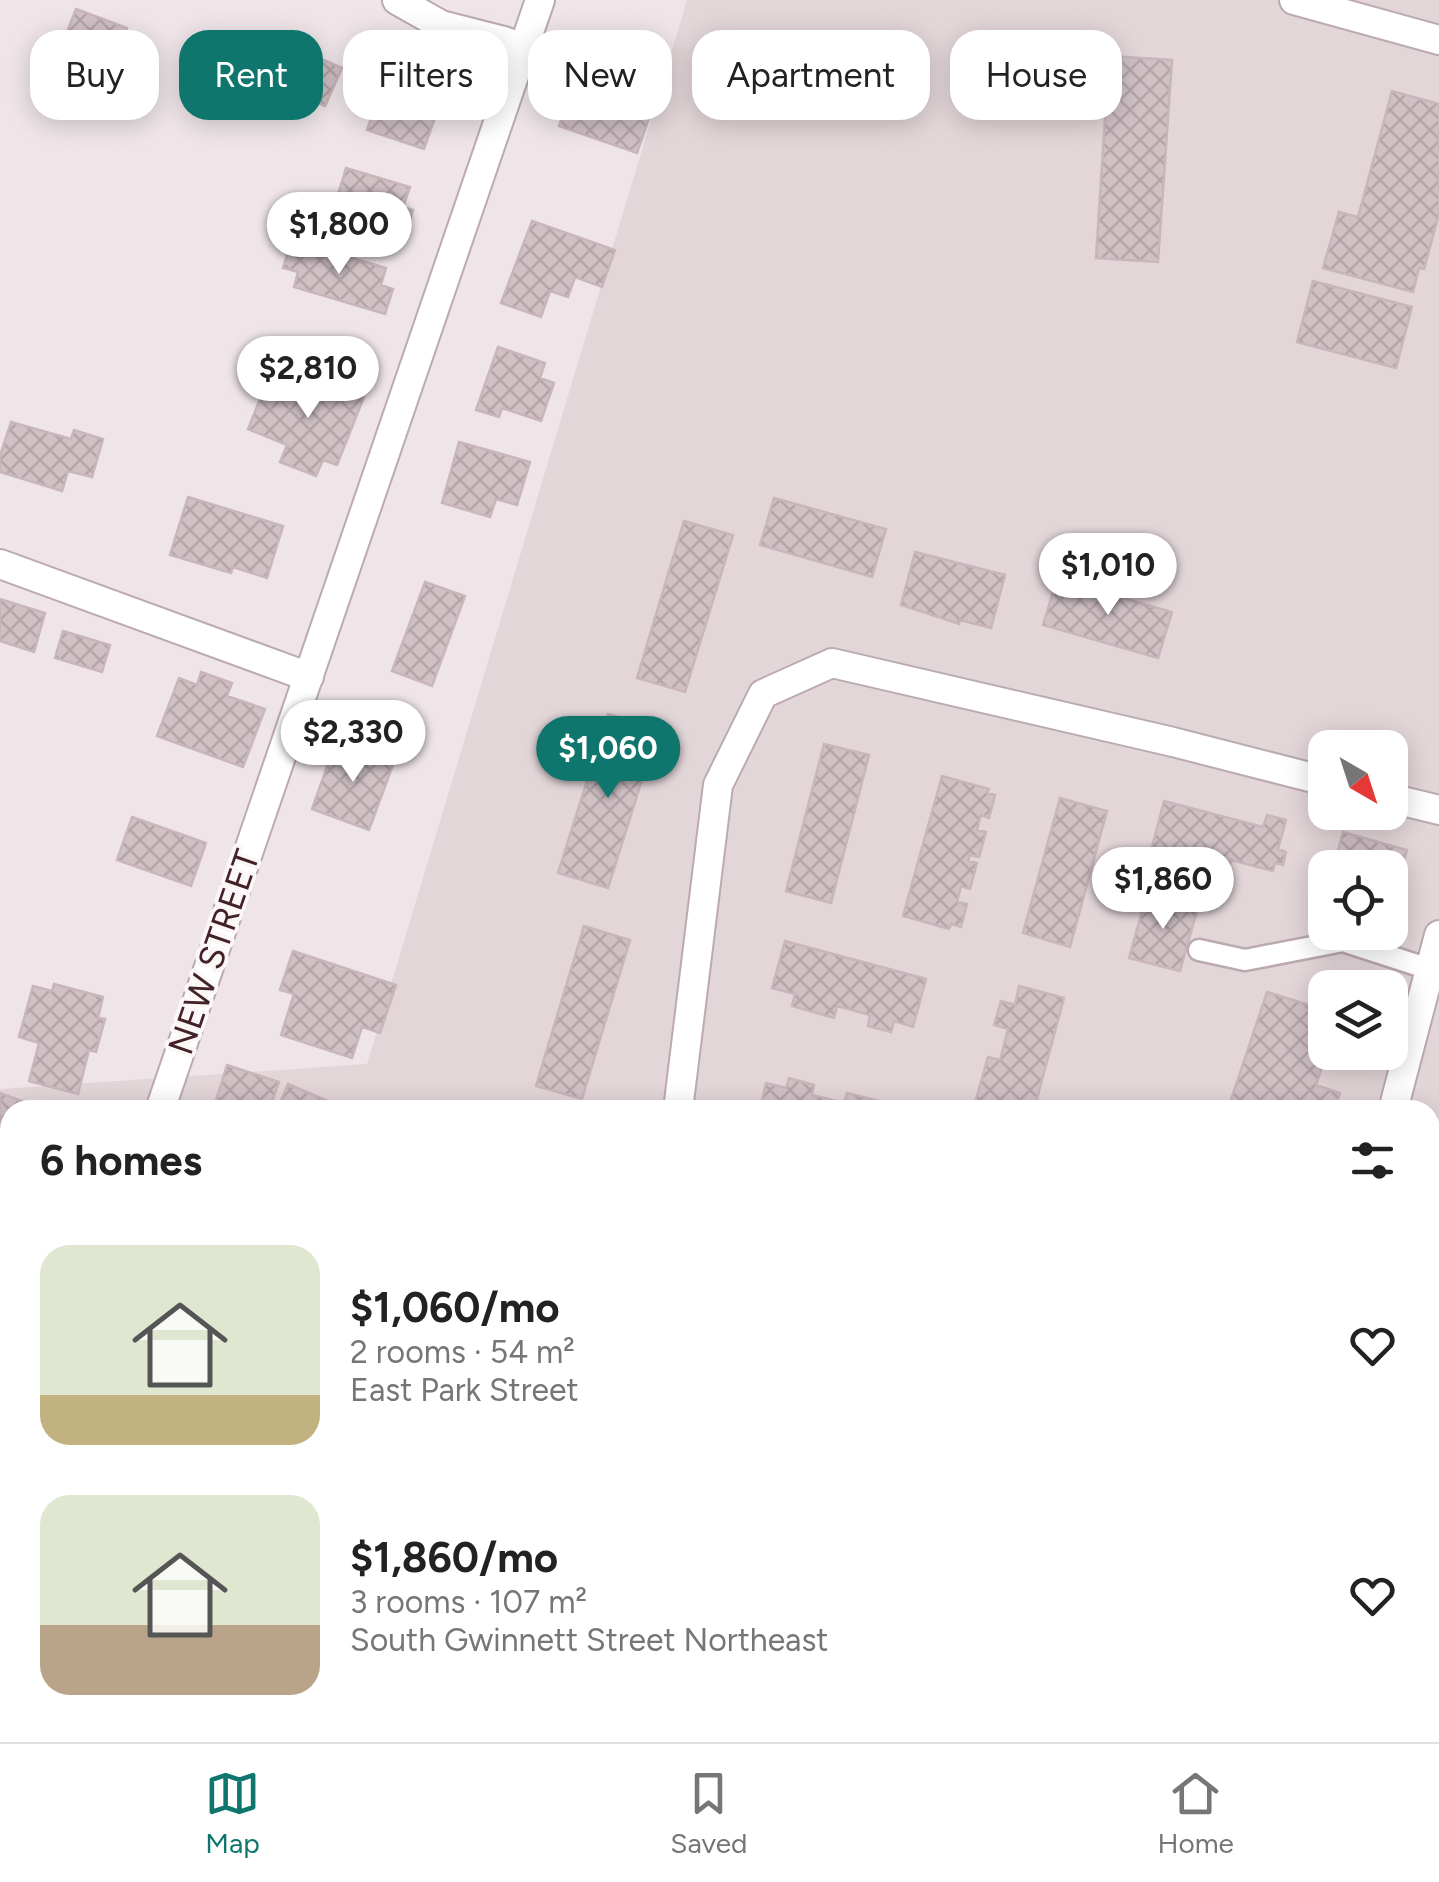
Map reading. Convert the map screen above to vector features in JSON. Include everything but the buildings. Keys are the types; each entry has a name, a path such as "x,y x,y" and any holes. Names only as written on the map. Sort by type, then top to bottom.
{"street":[{"path":"397,0 441,25 525,49"},
{"name":"NEW STREET","path":"163,1100 540,0"},
{"path":"1294,0 1439,40"},
{"path":"0,564 308,677"},
{"path":"679,1100 718,785 763,694 832,663 1308,777"},
{"path":"1408,802 1439,810"},
{"path":"1396,1100 1439,935"}],"lane":[{"path":"1199,950 1245,960 1343,941 1430,969"}],"shaded area":[{"path":"687,0 1439,0 1439,1100 0,1100 0,1089 367,1064 651,120 672,120 672,50"}]}
